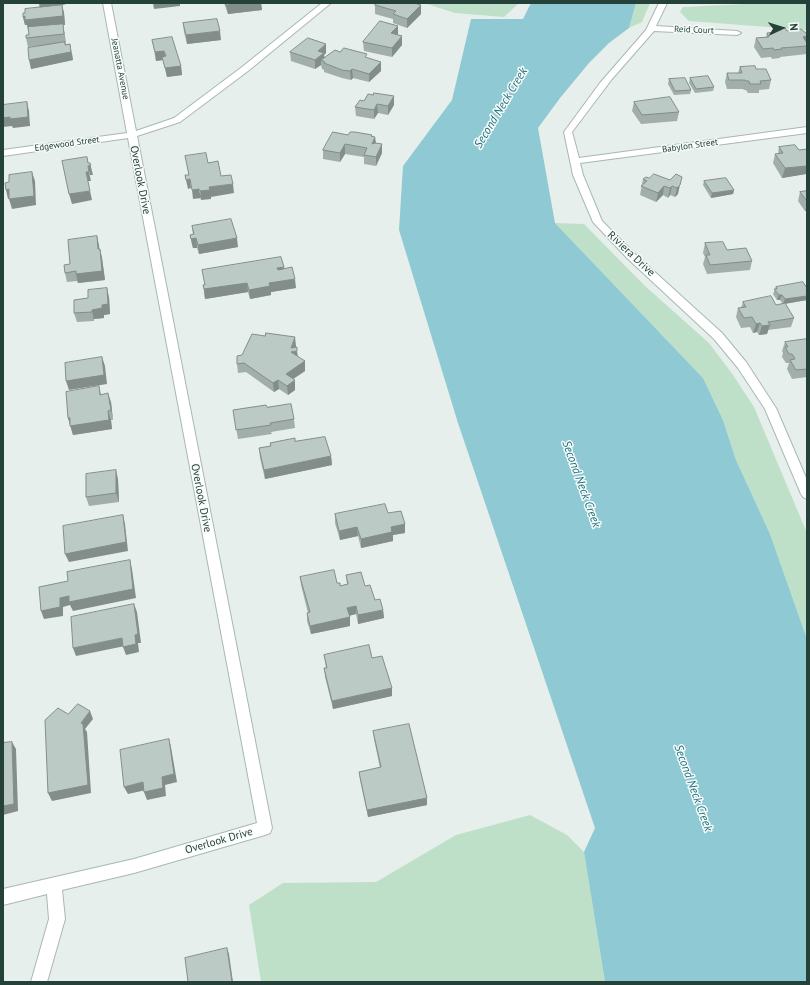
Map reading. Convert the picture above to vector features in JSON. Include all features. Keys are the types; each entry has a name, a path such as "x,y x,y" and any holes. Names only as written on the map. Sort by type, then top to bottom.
{"street":[{"name":"Jeanatta Avenue","path":"107,3 132,135"},
{"name":"Overlook Drive","path":"3,897 134,866 265,828 132,135 177,120 245,69 327,3"},
{"name":"Riviera Drive","path":"663,3 652,28 647,32 635,50 615,71 568,132 578,175 598,222 631,256 718,336 742,365 770,408 807,494"},
{"name":"Reid Court","path":"652,28 737,33"},
{"name":"Babylon Street","path":"574,161 807,130"},
{"name":"Edgewood Street","path":"3,153 132,135"},
{"path":"39,982 57,919 54,885"}],"green space":[{"path":"424,3 519,3 504,17 455,13"},
{"path":"636,3 650,3 642,22 629,28"},
{"path":"767,3 807,3 807,30 689,21 680,12 683,7"},
{"path":"555,223 584,224 645,286 709,343 733,375 754,407 807,533 807,639 770,534 736,460 723,420 703,378"},
{"path":"530,815 567,835 584,852 605,982 261,982 249,905 283,883 376,882 456,835"}],"water":[{"name":"Second Neck Creek","path":"531,3 636,3 629,28 609,43 589,63 560,98 538,128 555,223 703,378 723,420 736,460 770,534 807,639 807,982 605,982 584,852 595,828 458,423 399,230 403,166 452,100 471,19 523,19"}],"building":[{"path":"226,3 245,3 226,5"},
{"path":"378,3 414,3 421,5 407,19 393,14 396,11 375,5"},
{"path":"62,5 63,16 25,20 25,16 23,17 25,9"},
{"path":"217,19 220,31 186,35 183,23"},
{"path":"380,21 398,26 391,33 402,36 392,48 363,42"},
{"path":"63,24 64,34 26,38 26,35 29,35 28,27"},
{"path":"778,28 785,28 787,31 801,29 807,34 807,36 803,37 807,43 807,46 774,50 773,48 763,49 756,38 769,37 767,33 780,30"},
{"path":"172,37 181,66 165,68 162,57 166,56 164,51 155,52 152,40"},
{"path":"308,38 326,44 318,51 324,53 315,60 290,52"},
{"path":"65,42 65,45 70,44 71,52 29,60 28,48"},
{"path":"344,48 367,54 365,57 381,62 369,74 352,69 350,71 342,70 324,63 325,62 321,60 335,50 340,52"},
{"path":"755,66 756,69 766,69 771,80 760,81 761,84 750,84 749,81 745,80 729,80 727,73 742,73 740,67"},
{"path":"708,76 714,87 696,89 690,78"},
{"path":"685,78 691,90 675,91 669,79"},
{"path":"374,93 394,96 388,106 377,104 374,110 355,107 360,100 364,101 368,94 373,95"},
{"path":"670,97 679,112 642,115 634,102"},
{"path":"27,102 28,117 10,119 10,117 3,118 3,105"},
{"path":"333,132 348,135 350,132 355,132 372,135 371,136 375,137 372,144 382,144 376,157 364,155 367,148 345,144 340,153 323,150"},
{"path":"795,145 799,150 807,149 807,166 785,168 775,154 783,153 779,147"},
{"path":"206,153 208,163 218,161 221,176 231,175 233,184 209,187 210,190 192,190 190,179 186,180 185,175 189,175 185,156"},
{"path":"87,157 88,163 91,165 88,166 89,172 86,172 90,191 69,194 62,161"},
{"path":"32,172 34,196 9,199 9,189 6,190 5,183 9,182 9,175"},
{"path":"654,174 670,180 676,174 682,177 680,185 677,188 672,186 670,188 664,186 658,193 641,186 647,181 643,179 646,177 649,178"},
{"path":"726,178 734,190 712,193 704,181"},
{"path":"807,191 807,201 800,192"},
{"path":"231,219 237,238 198,245 196,238 191,239 190,235 194,234 192,226"},
{"path":"97,236 102,271 76,274 76,271 65,273 64,265 70,264 68,240"},
{"path":"723,242 727,250 746,248 752,261 710,265 706,255 710,255 705,243"},
{"path":"281,257 284,267 277,268 278,270 292,267 295,279 269,283 270,286 249,290 247,283 204,289 203,285 205,285 202,270"},
{"path":"803,282 807,288 807,296 785,299 774,289 777,289 776,287"},
{"path":"107,288 108,304 102,305 102,308 92,310 92,312 74,313 74,300 88,298 88,290"},
{"path":"771,296 776,305 785,303 794,318 768,322 770,325 762,326 760,323 756,324 752,317 744,318 738,308 746,307 743,302"},
{"path":"266,333 295,337 291,348 297,347 297,351 291,352 305,361 286,374 295,380 287,386 278,380 273,383 244,363 237,364 237,356 242,355 252,334 265,336"},
{"path":"807,339 807,369 796,370 790,360 795,359 792,354 789,354 785,347 788,347 785,342"},
{"path":"102,357 104,375 66,381 65,363"},
{"path":"99,386 100,395 108,393 111,410 108,411 109,420 70,426 66,392"},
{"path":"291,404 294,419 270,423 271,425 236,430 233,410 266,405 267,407"},
{"path":"325,437 331,456 264,470 259,448 271,446 270,443 295,438 295,441"},
{"path":"116,470 116,493 86,497 86,474"},
{"path":"385,504 388,513 401,511 405,524 391,527 392,532 361,539 357,527 339,531 335,514"},
{"path":"123,515 126,542 65,554 63,526"},
{"path":"130,560 133,589 69,602 69,596 60,598 60,607 41,611 39,587 68,581 67,572"},
{"path":"334,570 337,583 340,583 340,586 348,584 346,575 361,572 365,586 370,585 375,600 380,599 383,610 358,615 356,606 347,608 350,617 310,626 307,613 310,612 300,577"},
{"path":"134,604 138,634 135,635 136,644 123,647 122,638 73,648 71,617"},
{"path":"369,645 372,658 382,656 392,688 332,701 324,668 327,668 324,655"},
{"path":"78,704 90,711 81,723 83,724 88,785 48,793 45,720 58,708 68,714"},
{"path":"409,724 427,798 367,810 359,772 381,767 373,731"},
{"path":"169,739 174,774 162,777 163,788 144,792 143,782 124,787 120,750"},
{"path":"12,742 14,804 3,806 3,743"},
{"path":"227,948 232,982 188,982 185,958"}]}
